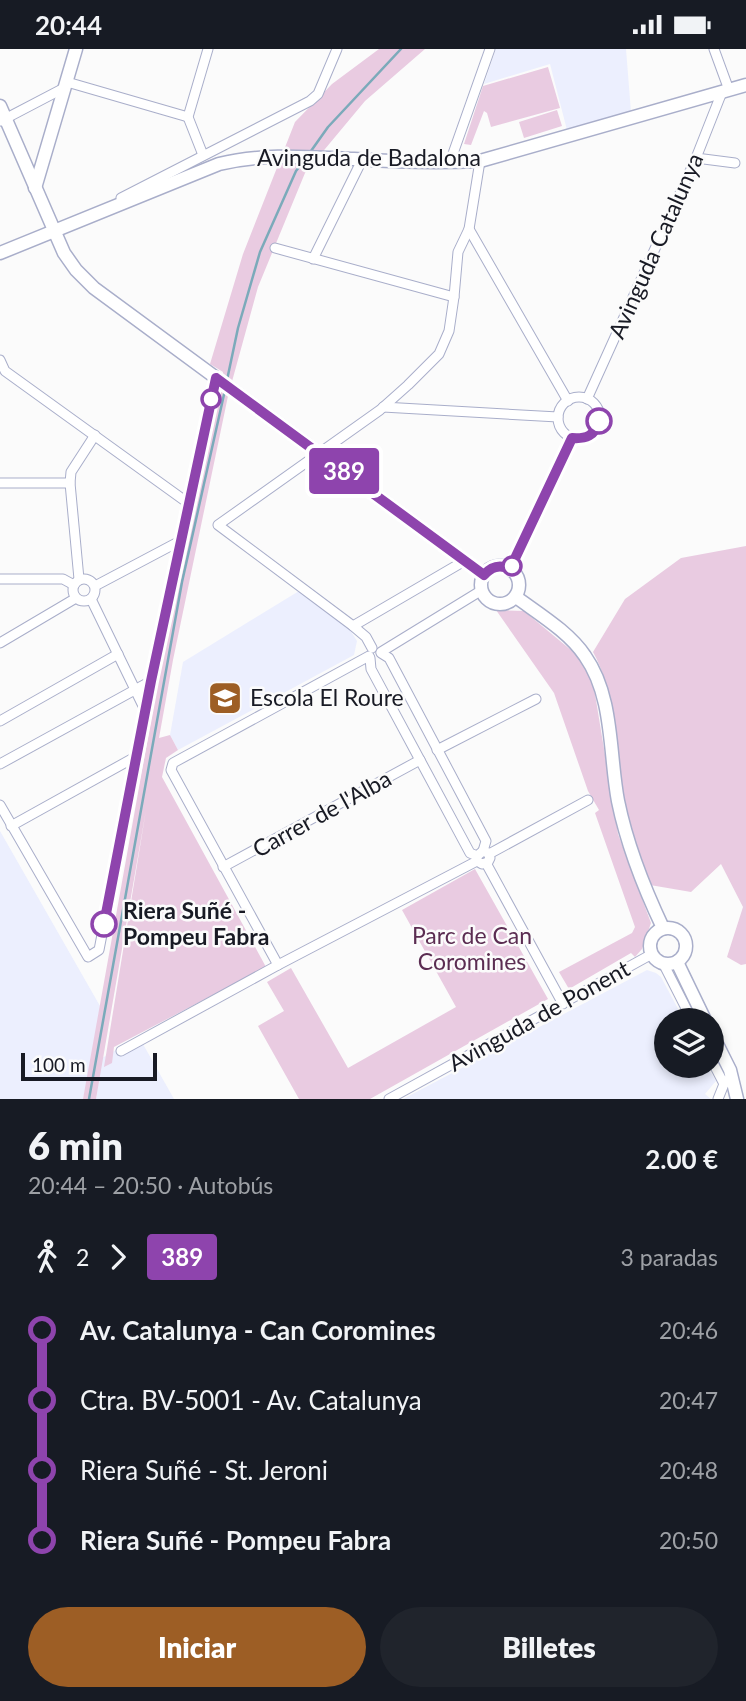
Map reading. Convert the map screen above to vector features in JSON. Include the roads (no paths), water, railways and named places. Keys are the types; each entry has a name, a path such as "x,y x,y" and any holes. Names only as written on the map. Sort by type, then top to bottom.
{"street":[{"path":"35,188 76,49"},
{"path":"203,155 188,117 208,49"},
{"path":"86,217 310,101 318,94 337,49"},
{"path":"450,162 490,49"},
{"path":"715,49 725,91"},
{"path":"3,120 65,85 188,117"},
{"name":"Avinguda de Badalona","path":"0,253 219,164 247,157 281,155 362,160 480,161 746,85"},
{"name":"Avinguda Catalunya","path":"587,399 725,91"},
{"path":"0,106 3,120 64,253 94,288 484,575"},
{"path":"696,158 735,163"},
{"path":"313,258 362,160"},
{"path":"480,161 469,229 458,252 449,331 439,354 383,407 218,525 366,637 374,653 371,669 470,853 483,857"},
{"path":"469,229 568,401"},
{"path":"275,248 454,297"},
{"path":"0,360 3,375 95,435 188,503"},
{"path":"0,805 88,957 99,950 151,681 217,379"},
{"path":"580,397 587,399 597,407 598,427 582,439 572,438 561,429 558,417 560,410 568,401 580,397"},
{"path":"383,407 558,417"},
{"path":"0,579 63,579 77,582 89,580 95,586 91,599 83,601 76,598 73,590 77,582 70,483 71,473 95,435"},
{"path":"510,569 572,438"},
{"path":"0,483 70,483"},
{"path":"95,586 180,541"},
{"path":"353,626 466,560"},
{"path":"498,566 510,569 519,581 516,597 508,603 497,604 489,601 482,590 484,575 491,568 498,566"},
{"path":"278,965 171,766 482,590"},
{"path":"516,597 579,648 596,676 606,711 616,792 623,820 649,900 663,928"},
{"path":"0,643 76,598"},
{"path":"91,599 145,711"},
{"path":"374,653 389,658 486,841 483,857 563,1005"},
{"path":"0,721 118,654"},
{"path":"0,764 151,681"},
{"path":"437,750 536,699"},
{"path":"11,826 137,756"},
{"name":"Carrer de l'Alba","path":"223,867 420,760"},
{"path":"121,1051 588,800"},
{"path":"663,963 677,962 685,954 686,940 677,929 663,928 656,932 651,938 652,954 663,963 686,1008"},
{"name":"Avinguda de Ponent","path":"389,1099 652,954"},
{"path":"677,962 699,1008"},
{"path":"724,1068 737,1099"},
{"path":"724,1075 728,1080"},
{"path":"718,1099 728,1080"}],"waterway":[{"path":"311,151 328,127 401,49"},
{"path":"227,380 238,328 260,252 296,171 303,162"},
{"path":"89,1099 182,582 225,390"}],"place":[{"name":"Escola El Roure","path":"225,698"},
{"name":"Riera Suñé - Pompeu Fabra","path":"104,924"}],"park label":[{"name":"Parc de Can Coromines","path":"472,949"}]}
